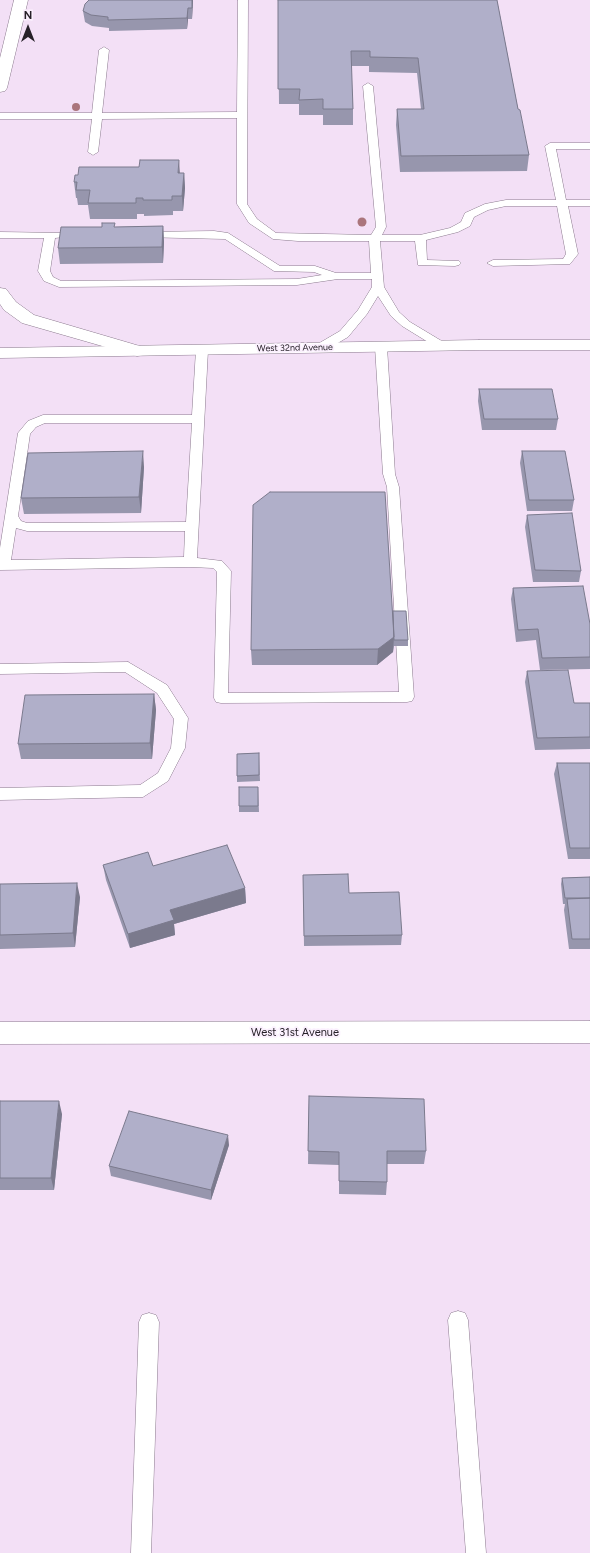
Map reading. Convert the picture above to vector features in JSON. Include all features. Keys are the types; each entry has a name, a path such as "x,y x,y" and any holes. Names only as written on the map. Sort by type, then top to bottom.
{"street":[{"path":"0,88 21,0"},
{"path":"0,293 10,306 28,319 137,351"},
{"name":"West 32nd Avenue","path":"0,353 590,345"},
{"name":"West 31st Avenue","path":"0,1034 590,1032"}],"lane":[{"path":"243,0 242,204 253,221 273,236 298,238 420,238 454,230 466,224 469,215 485,207 506,203 590,203"},
{"path":"93,152 104,50"},
{"path":"368,86 381,228 374,238 378,282 395,314 406,324 441,346"},
{"path":"0,116 242,115"},
{"path":"493,262 566,262 572,254 550,146 590,146"},
{"path":"131,235 214,234 228,236 278,269 316,269 338,276 378,282"},
{"path":"0,235 70,235"},
{"path":"50,235 44,271 48,279 59,284 297,282 338,276"},
{"path":"420,238 422,263 455,263"},
{"path":"320,348 344,334 363,312 378,282"},
{"path":"198,420 44,419 32,424 24,433 12,518 2,565 190,562 217,564 224,571 221,698 407,697 393,487 388,474 380,347"},
{"path":"190,562 202,350"},
{"path":"12,518 16,524 27,527 192,526"},
{"path":"0,669 128,667 162,689 181,718 178,748 163,777 143,791 0,794"},
{"path":"458,1320 476,1553"},
{"path":"141,1553 149,1322"}],"building":[{"path":"89,0 192,0 192,8 188,8 187,18 108,20 108,17 91,15 83,11 85,4"},
{"path":"278,0 497,0 518,109 520,110 529,155 401,156 397,109 424,109 418,58 370,57 370,51 351,51 353,109 323,109 323,99 299,100 300,89 278,89"},
{"path":"140,160 179,160 178,173 184,173 182,196 172,196 172,200 143,200 143,198 136,198 136,203 88,203 90,190 76,190 77,182 74,182 75,175 78,175 79,167 139,167"},
{"path":"102,223 115,223 114,227 163,226 162,247 58,248 61,227 102,227"},
{"path":"479,389 552,389 558,419 484,419"},
{"path":"143,451 139,497 21,498 28,453"},
{"path":"522,451 565,451 574,500 529,500"},
{"path":"270,492 385,492 394,637 378,649 251,650 253,505"},
{"path":"572,513 581,571 535,570 527,515"},
{"path":"583,586 590,624 590,657 542,658 538,629 518,630 513,588"},
{"path":"393,611 406,611 408,640 394,640"},
{"path":"568,670 574,703 590,703 590,737 537,738 527,671"},
{"path":"154,694 150,743 18,744 25,695"},
{"path":"259,753 259,775 237,776 237,754"},
{"path":"557,763 590,763 590,848 570,848"},
{"path":"239,787 258,787 258,806 239,806"},
{"path":"227,845 245,888 170,910 174,920 128,934 103,865 148,852 153,866"},
{"path":"348,874 349,893 399,892 402,935 304,936 303,875"},
{"path":"590,877 590,898 565,898 562,878"},
{"path":"77,883 73,933 0,935 0,884"},
{"path":"590,898 590,939 572,939 567,899"},
{"path":"309,1096 424,1099 426,1151 387,1151 387,1182 339,1181 339,1152 308,1151"},
{"path":"0,1101 59,1101 51,1178 0,1178"},
{"path":"129,1111 228,1135 211,1190 109,1166"}]}
